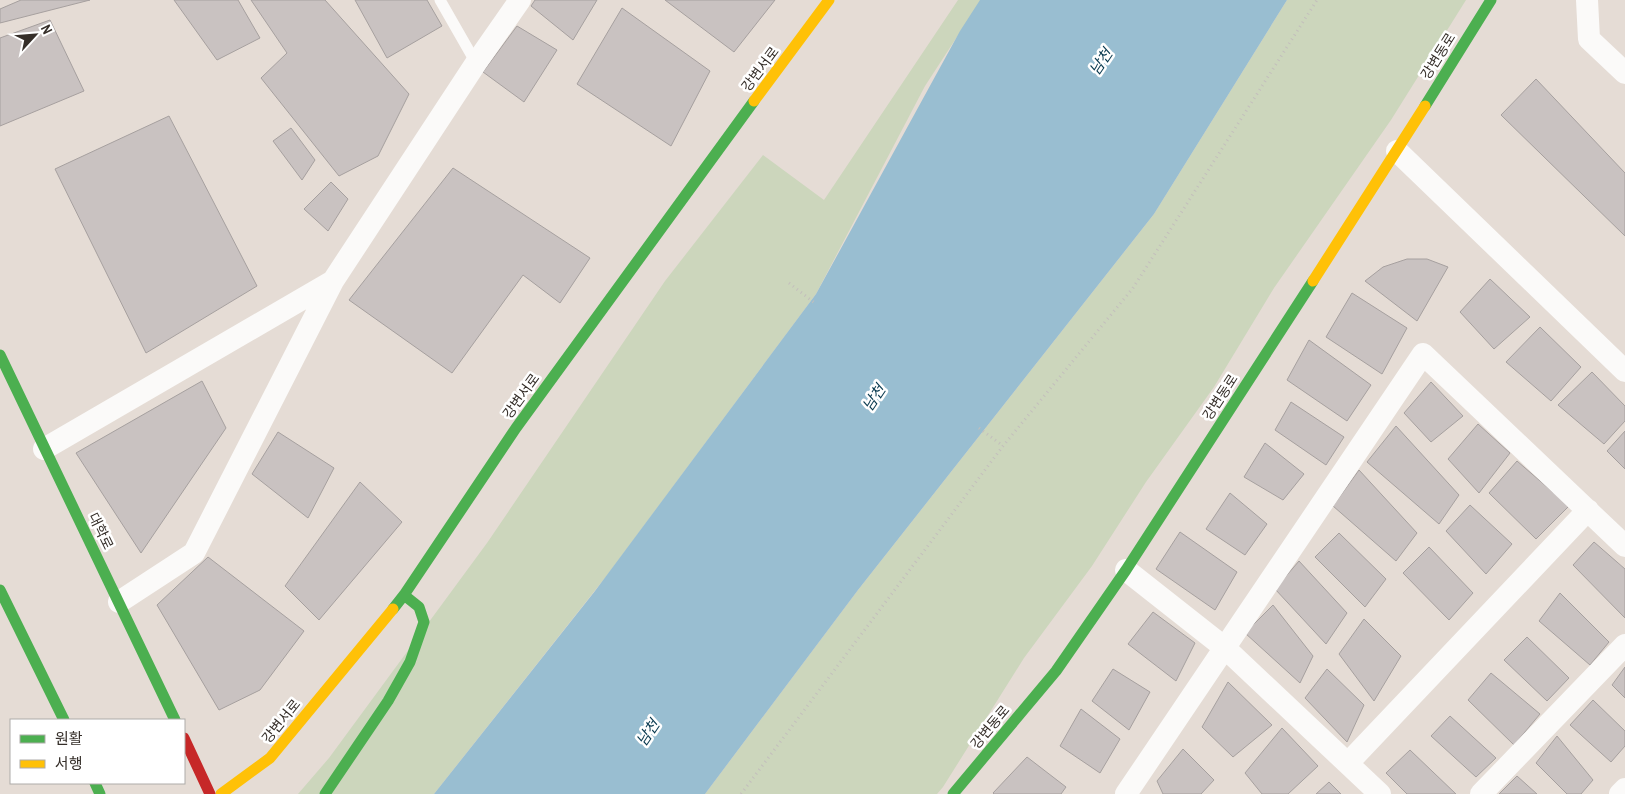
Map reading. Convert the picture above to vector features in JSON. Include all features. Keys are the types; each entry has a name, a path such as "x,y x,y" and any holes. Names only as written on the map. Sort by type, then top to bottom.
{"street":[{"path":"119,602 194,553 333,281 476,63 520,0"},
{"name":"강변서로","path":"221,794 270,758 404,595 522,420 674,209 829,0"},
{"name":"강변동로","path":"953,794 1056,671 1126,570 1397,151 1491,0"},
{"path":"1587,0 1589,39 1622,65"},
{"path":"1397,151 1625,371"},
{"path":"44,449 333,281"},
{"path":"1126,794 1423,354 1625,546"},
{"name":"대학로","path":"0,355 175,719"},
{"path":"1348,763 1588,510"},
{"path":"1126,570 1224,648 1380,794"},
{"path":"0,590 64,719"},
{"path":"325,794 388,701 410,662 424,622 419,607 404,595"},
{"path":"1481,794 1625,645"},
{"path":"185,740 210,794"},
{"path":"1620,794 1625,789"}],"lane":[{"path":"440,0 476,63"}],"path":[{"path":"741,794 1002,446 1133,288 1317,0"},
{"path":"789,283 816,304"},
{"path":"979,428 1002,446"}],"green space":[{"path":"958,0 981,0 925,86 816,294 608,574 434,794 298,794 329,758 487,543 665,281 763,155 824,200"},
{"path":"1287,0 1466,0 1391,120 1274,288 1214,387 1146,482 1092,566 1024,658 943,787 937,794 705,794 858,590 1154,214"}],"water":[{"name":"남천","path":"980,0 1287,0 1154,214 858,590 705,794 434,794 595,591 816,294 960,31"}],"building":[{"path":"21,0 90,0 0,23 0,9"},
{"path":"174,0 238,0 260,38 217,60"},
{"path":"251,0 325,0 409,94 378,156 339,176 261,78 287,53"},
{"path":"355,0 427,0 442,26 387,58"},
{"path":"535,0 597,0 573,40 531,6"},
{"path":"665,0 775,0 734,52"},
{"path":"622,8 710,71 671,146 577,84"},
{"path":"50,20 84,91 0,126 0,38"},
{"path":"517,26 557,50 524,102 483,72"},
{"path":"1536,79 1625,173 1625,236 1501,115"},
{"path":"169,116 257,286 146,353 55,169"},
{"path":"291,128 315,160 302,180 273,141"},
{"path":"453,168 590,258 560,303 523,275 452,373 349,300"},
{"path":"331,182 348,199 328,231 304,209"},
{"path":"1407,259 1427,259 1448,267 1417,321 1365,281 1383,267"},
{"path":"1490,279 1530,317 1494,349 1460,312"},
{"path":"1352,293 1407,328 1382,374 1326,337"},
{"path":"1540,327 1581,367 1551,401 1506,362"},
{"path":"1309,340 1371,385 1347,421 1287,380"},
{"path":"1592,372 1625,406 1625,421 1604,444 1558,405"},
{"path":"202,381 226,428 141,553 76,453"},
{"path":"1431,382 1463,416 1431,442 1404,413"},
{"path":"1291,402 1344,437 1326,465 1275,430"},
{"path":"1478,424 1510,453 1479,493 1448,459"},
{"path":"1396,426 1459,495 1439,524 1367,462"},
{"path":"1625,431 1625,469 1607,451"},
{"path":"278,432 334,468 308,518 252,474"},
{"path":"1265,443 1304,474 1283,500 1244,477"},
{"path":"1517,461 1569,506 1536,539 1489,493"},
{"path":"1359,470 1417,533 1396,561 1333,506"},
{"path":"360,482 402,522 319,620 285,586"},
{"path":"1230,493 1267,524 1245,555 1206,529"},
{"path":"1470,505 1512,544 1486,574 1446,531"},
{"path":"1180,532 1237,572 1215,610 1156,569"},
{"path":"1339,533 1386,579 1365,607 1315,557"},
{"path":"1594,542 1625,569 1625,618 1573,565"},
{"path":"1429,547 1473,593 1449,620 1403,573"},
{"path":"208,557 304,631 260,690 219,710 157,605"},
{"path":"1299,561 1347,613 1326,644 1275,589"},
{"path":"1560,593 1609,642 1590,665 1539,621"},
{"path":"1273,605 1313,656 1300,683 1245,633"},
{"path":"1153,612 1195,643 1176,681 1128,644"},
{"path":"1364,619 1401,656 1374,701 1339,654"},
{"path":"1527,637 1569,678 1547,701 1504,660"},
{"path":"1625,667 1625,698 1612,685"},
{"path":"1113,669 1150,692 1129,730 1092,701"},
{"path":"1327,669 1364,705 1347,742 1305,698"},
{"path":"1491,673 1540,714 1514,745 1468,700"},
{"path":"1228,682 1272,725 1233,757 1202,727"},
{"path":"1593,700 1625,731 1625,746 1611,762 1570,725"},
{"path":"1081,709 1120,739 1100,773 1060,746"},
{"path":"1450,716 1496,758 1476,777 1431,736"},
{"path":"1282,728 1318,766 1288,794 1262,794 1245,773"},
{"path":"1557,736 1593,780 1581,794 1567,794 1536,763"},
{"path":"1183,749 1214,780 1201,794 1163,794 1157,781"},
{"path":"1410,750 1456,794 1407,794 1386,773"},
{"path":"1027,757 1066,787 1061,794 993,793"},
{"path":"1517,776 1537,794 1499,794"},
{"path":"1329,782 1341,794 1316,794"}],"traffic: fast":[{"path":"1425,106 1491,0"},
{"path":"393,609 516,428 754,101"},
{"path":"953,794 1056,671 1126,570 1313,281"},
{"path":"0,355 175,719"},
{"path":"0,590 64,719"},
{"path":"325,794 388,701 410,662 424,622 419,607 404,595"},
{"path":"95,784 100,794"}],"traffic: slow":[{"path":"754,101 829,0"},
{"path":"1313,281 1425,106"},
{"path":"221,794 270,758 393,609"}],"traffic: jam":[{"path":"185,740 210,794"}]}
